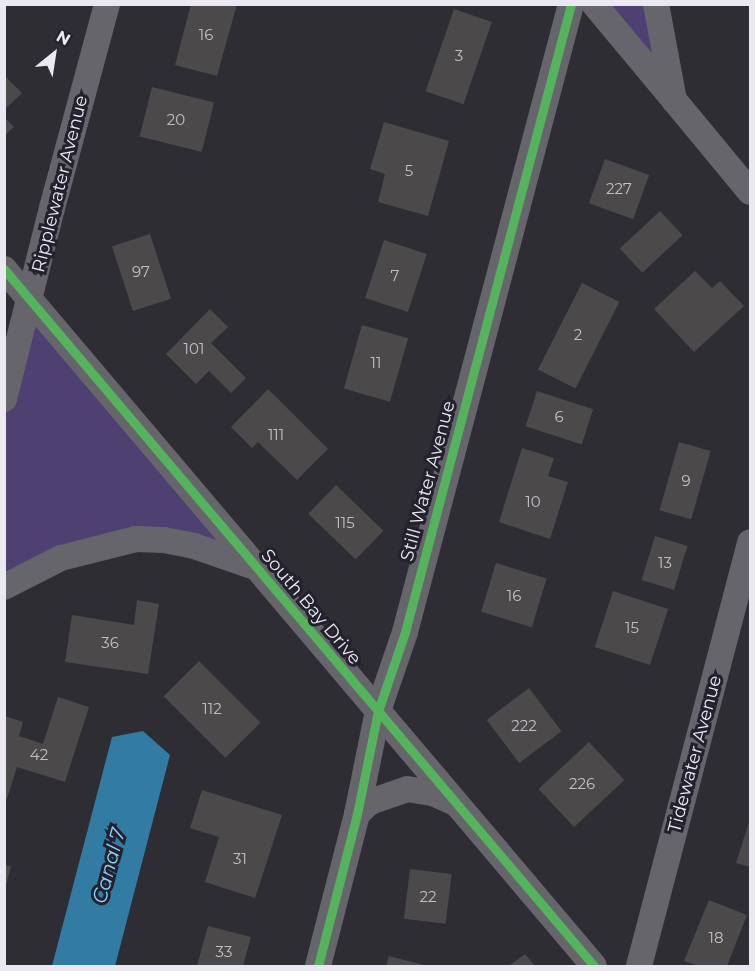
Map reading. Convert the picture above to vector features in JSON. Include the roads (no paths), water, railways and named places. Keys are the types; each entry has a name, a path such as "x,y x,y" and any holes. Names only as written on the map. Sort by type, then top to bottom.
{"street":[{"name":"Ripplewater Avenue","path":"4,399 107,4"},
{"name":"Still Water Avenue","path":"318,966 357,814 378,711 405,632 571,4"},
{"path":"594,4 750,192"},
{"path":"656,4 675,100"},
{"name":"South Bay Drive","path":"4,268 594,966"},
{"path":"4,587 61,558 136,539 164,540 194,546 256,568"},
{"name":"Tidewater Avenue","path":"639,966 750,542"},
{"path":"357,814 370,802 406,789 432,793 457,804"}],"water":[{"name":"Canal 7","path":"143,731 170,755 115,966 52,966 112,737"}]}
